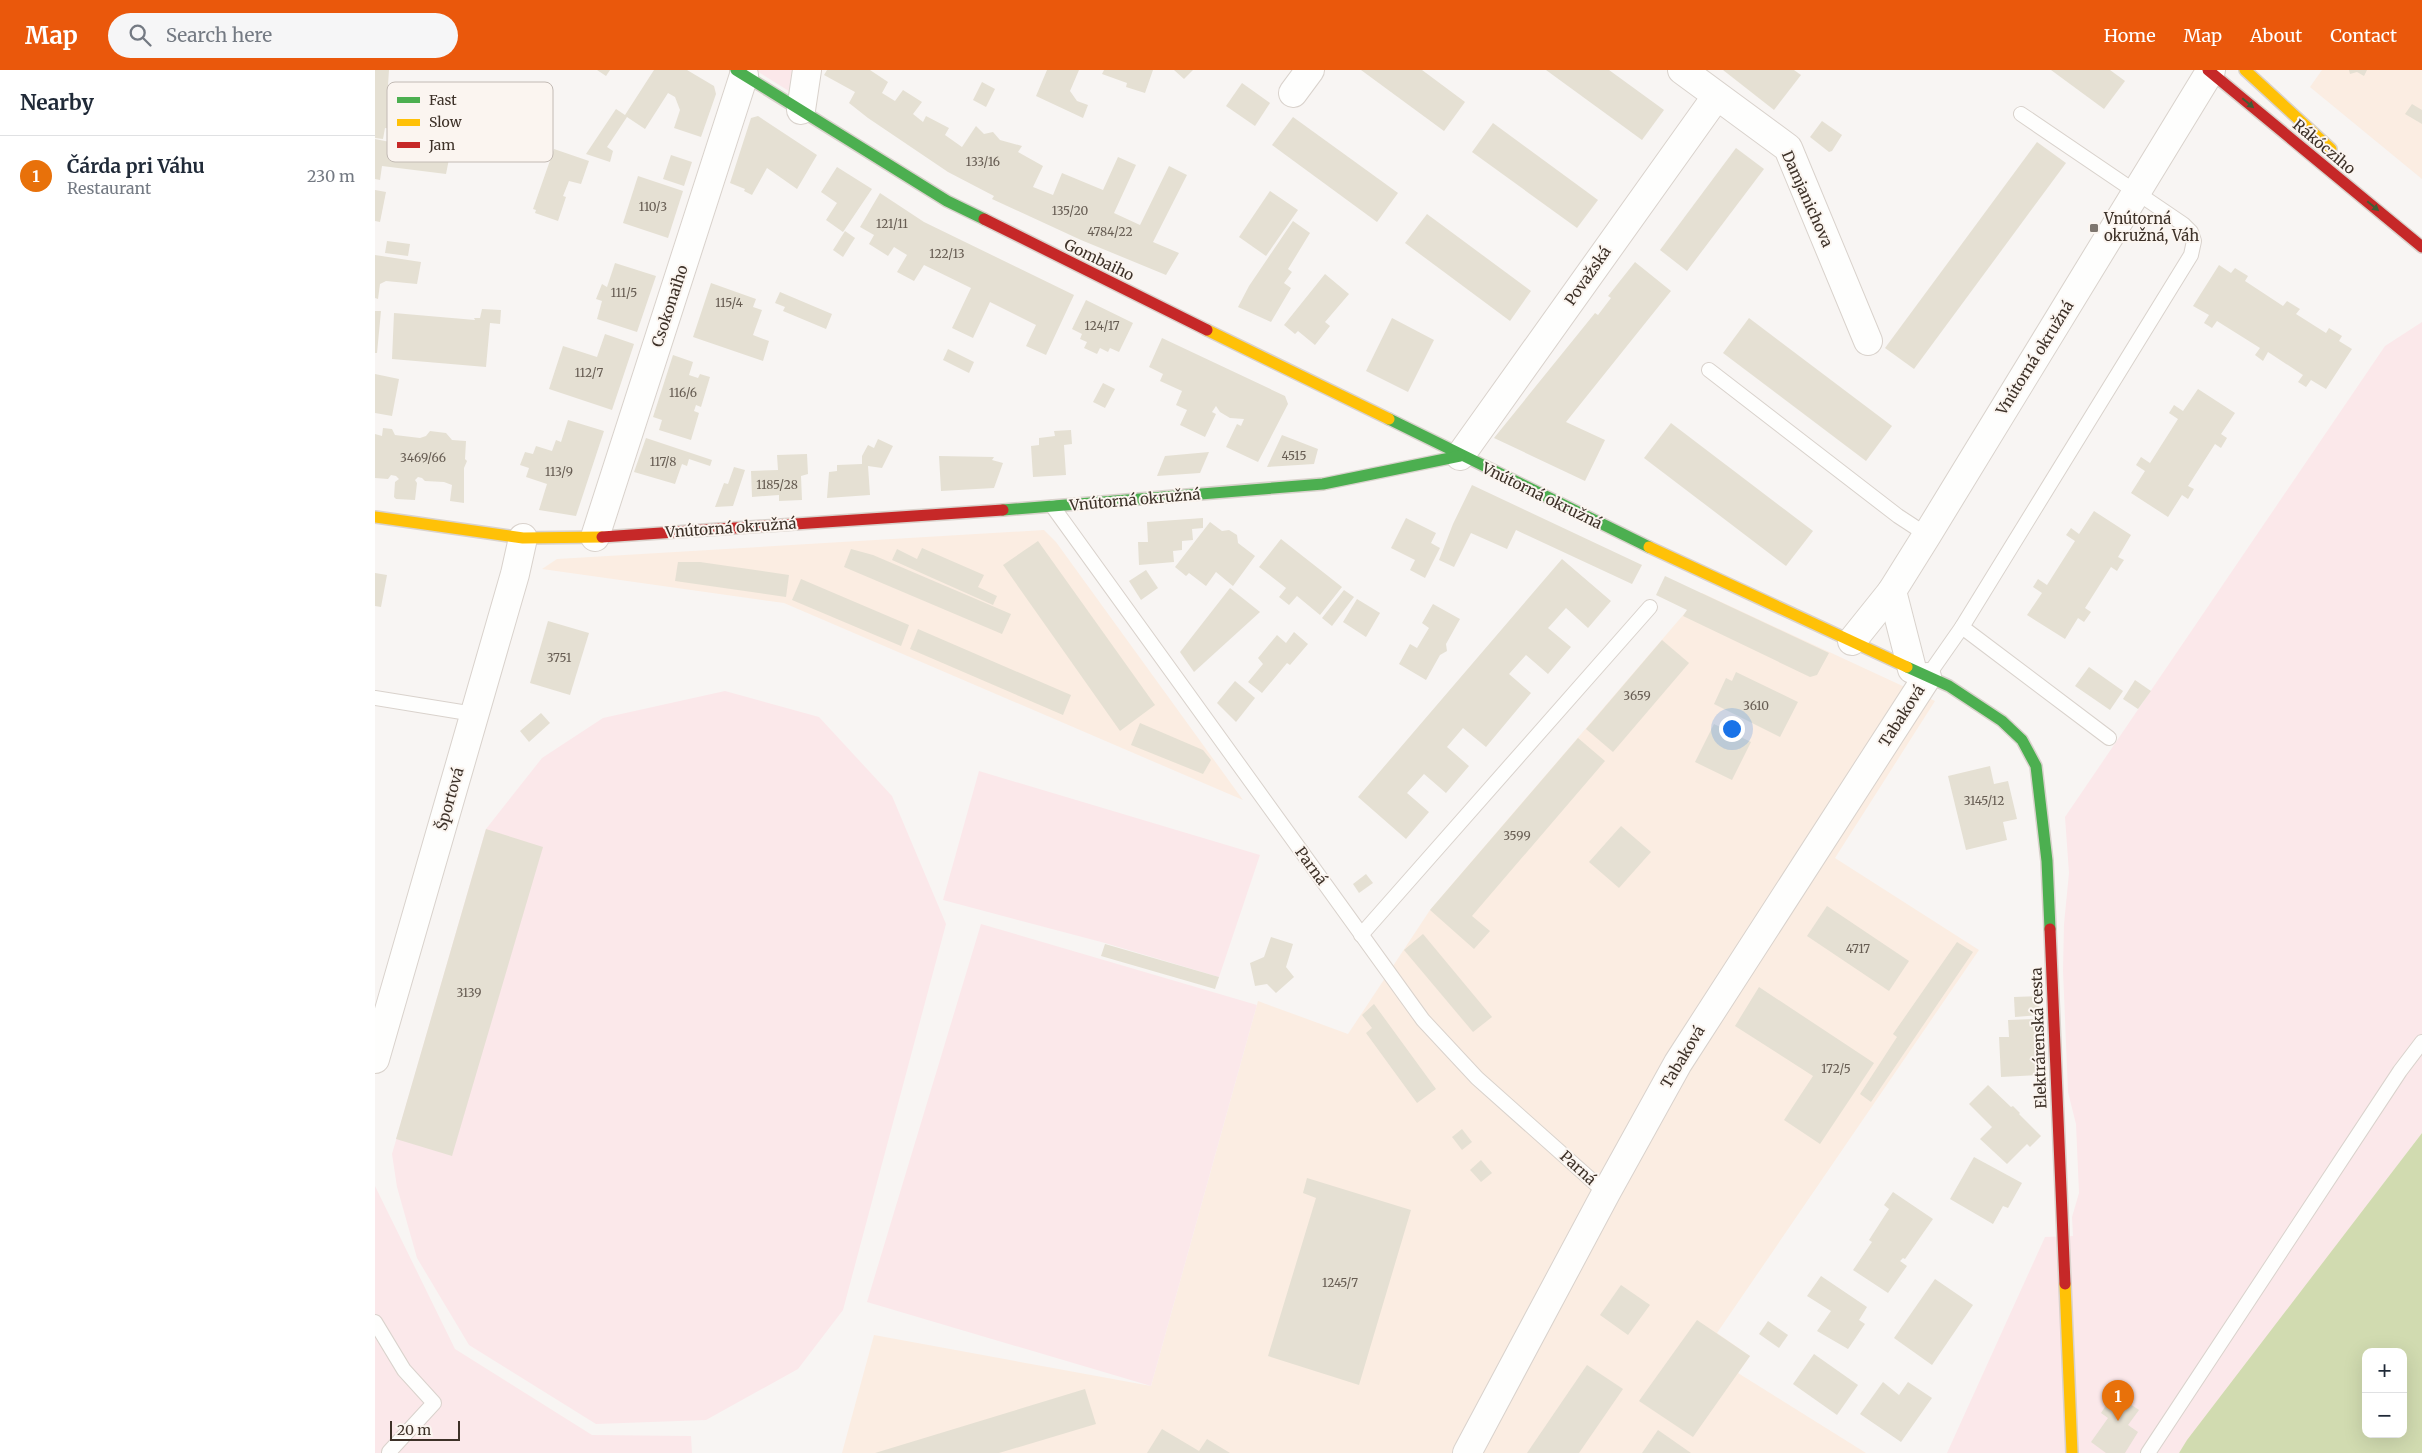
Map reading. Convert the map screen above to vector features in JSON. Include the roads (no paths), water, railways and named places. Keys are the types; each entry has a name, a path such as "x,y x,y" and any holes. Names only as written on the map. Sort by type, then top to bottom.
{"street":[{"path":"801,110 807,70"},
{"path":"1293,93 1310,70"},
{"name":"Damjanichova","path":"1682,70 1716,97 1788,148 1868,341"},
{"name":"Rákócziho","path":"2245,70 2339,157"},
{"name":"Rákócziho","path":"2210,71 2422,247"},
{"name":"Vnútorná okružná","path":"1852,641 1892,591 1927,536 2210,71"},
{"name":"Gombaiho","path":"740,73 947,201 1461,456"},
{"name":"Csokonaiho","path":"595,538 740,73"},
{"name":"Považská","path":"1461,456 1716,97"},
{"path":"2400,213 2422,237"},
{"name":"Vnútorná okružná","path":"375,517 523,538 595,538 1053,507 1323,484 1461,456 1657,551 1920,673"},
{"name":"Športová","path":"375,1059 518,565 523,538"},
{"path":"1892,591 1920,673"},
{"name":"Tabaková","path":"1467,1453 1678,1063 1920,673"},
{"name":"Elektrárenská cesta","path":"1920,673 1949,686 2002,721 2022,740 2036,766 2047,861 2071,1453"}],"lane":[{"path":"1920,673 1962,627 2152,320 2194,248 2191,232 2183,224 2021,114"},
{"path":"1709,370 1898,516 1927,536"},
{"name":"Parná","path":"1053,507 1423,1020 1477,1078 1606,1193"},
{"path":"1361,935 1650,607"},
{"path":"1962,627 2109,738"},
{"path":"375,698 474,714"},
{"path":"2148,1453 2400,1070 2422,1042"},
{"path":"375,1322 404,1370 434,1403 389,1452"}],"place":[{"name":"Vnútorná okružná, Váh","path":"2094,228"},
{"name":"Čárda pri Váhu","path":"2118,1421"}]}
